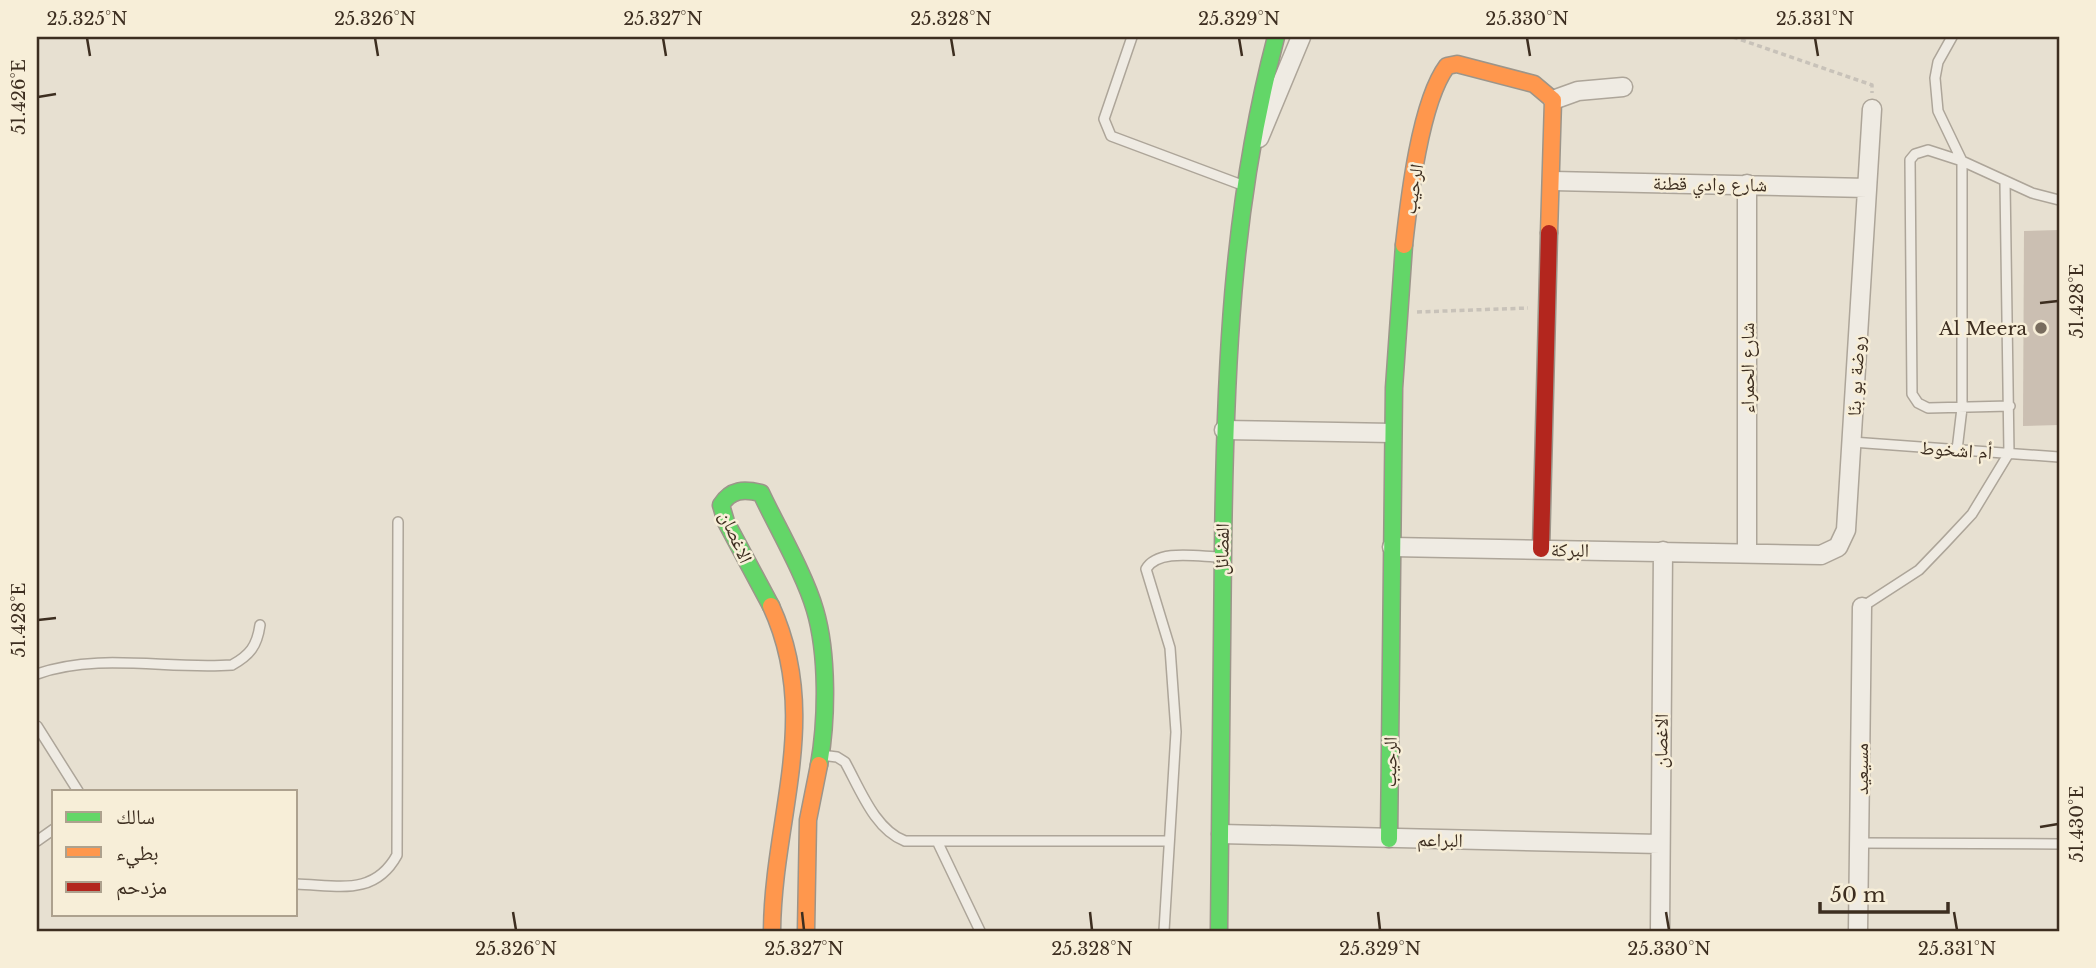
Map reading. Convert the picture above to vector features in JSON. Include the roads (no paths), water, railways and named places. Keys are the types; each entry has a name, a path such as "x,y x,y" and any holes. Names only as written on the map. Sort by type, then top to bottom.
{"street":[{"name":"الفضائل","path":"1219,931 1224,430 1230,304 1244,186 1259,97 1276,37"},
{"name":"الفضائل","path":"1247,167 1301,37"},
{"name":"الرحيب","path":"1389,839 1392,433 1398,313 1413,182 1440,74 1447,66 1471,66 1534,84 1553,100"},
{"path":"1541,549 1553,180 1553,100 1578,91 1623,87"},
{"name":"روضة بو بنّا","path":"1747,552 1821,555 1838,547 1846,530 1872,109"},
{"name":"شارع وادي قطنة","path":"1553,180 1867,188"},
{"name":"شارع الحمراء","path":"1747,184 1747,552"},
{"path":"1224,430 1392,433"},
{"name":"الاغصان","path":"772,931 776,843 793,755 795,682 780,627 726,522 721,505 732,493 745,488 761,493 815,610 824,672 821,755 808,820 804,909 806,931"},
{"name":"البركة","path":"1392,547 1747,552"},
{"name":"الاغصان","path":"1660,931 1663,551"},
{"name":"مسيعيد","path":"1858,931 1862,607"},
{"name":"البراعم","path":"1221,834 1660,844"}],"lane":[{"path":"1132,37 1104,119 1111,136 1244,186"},
{"path":"1952,37 1938,62 1935,94 1938,111 1962,161 1962,408 1957,450"},
{"path":"2010,406 1928,408 1919,403 1912,394 1910,160 1921,151 1928,150 1962,161 2005,182 2059,200"},
{"path":"1862,607 1919,569 1936,553 1972,514 2009,453 2005,182"},
{"name":"أم اشخوط","path":"1852,442 2059,457"},
{"path":"298,884 370,884 387,873 397,855 398,522"},
{"path":"1164,931 1167,841 1176,732 1170,648 1146,569 1156,559 1166,556 1222,557"},
{"path":"37,674 71,665 97,663 232,665 247,657 257,642 260,625"},
{"path":"37,726 77,790"},
{"path":"821,755 837,757 845,762 891,836 905,841 1167,841"},
{"path":"37,841 52,830"},
{"path":"937,841 980,931"},
{"path":"1861,844 2059,844"}],"place":[{"name":"Al Meera","path":"2041,328"}]}
